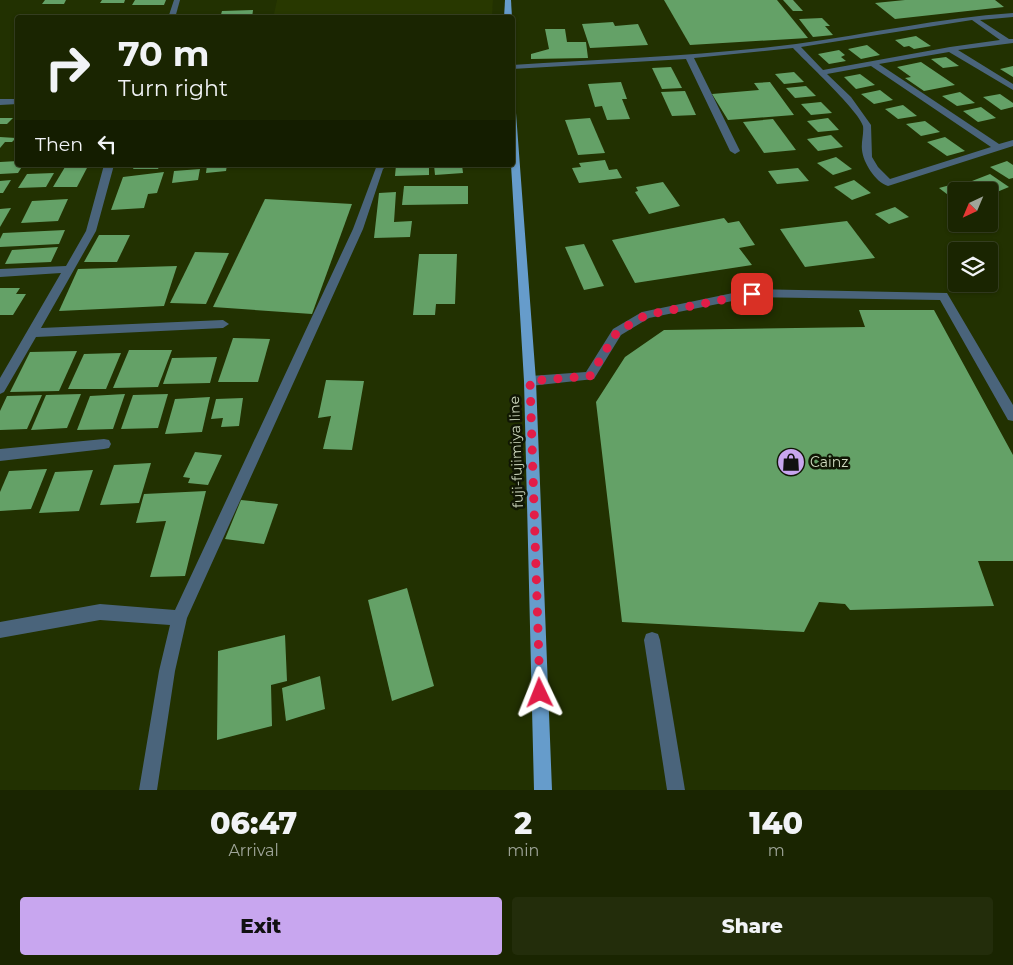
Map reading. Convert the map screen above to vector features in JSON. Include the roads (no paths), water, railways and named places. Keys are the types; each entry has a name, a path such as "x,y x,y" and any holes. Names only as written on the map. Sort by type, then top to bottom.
{"main road":[{"path":"508,0 508,15"},
{"name":"fuji-fujimiya line","path":"515,158 530,381 543,790"}],"street":[{"path":"172,15 177,0"},
{"path":"515,67 689,56 795,46 973,18 1013,15"},
{"path":"973,18 1009,41"},
{"path":"823,72 950,49 1009,41"},
{"path":"795,46 848,99 867,125 865,153 873,168 888,183 1013,143"},
{"path":"950,49 1013,88"},
{"path":"689,56 735,150"},
{"path":"874,64 997,147"},
{"path":"0,102 15,101"},
{"path":"0,389 91,231 108,167"},
{"path":"148,790 167,671 179,618 200,566 358,229 381,167"},
{"path":"0,273 69,269"},
{"path":"530,381 590,376 617,332 646,315 665,311 752,294 943,296 1013,416"},
{"path":"32,333 223,324"},
{"path":"0,455 104,444"},
{"path":"0,630 100,612 179,618"},
{"path":"652,640 676,790"}],"place":[{"name":"Cainz","path":"791,462"}]}
